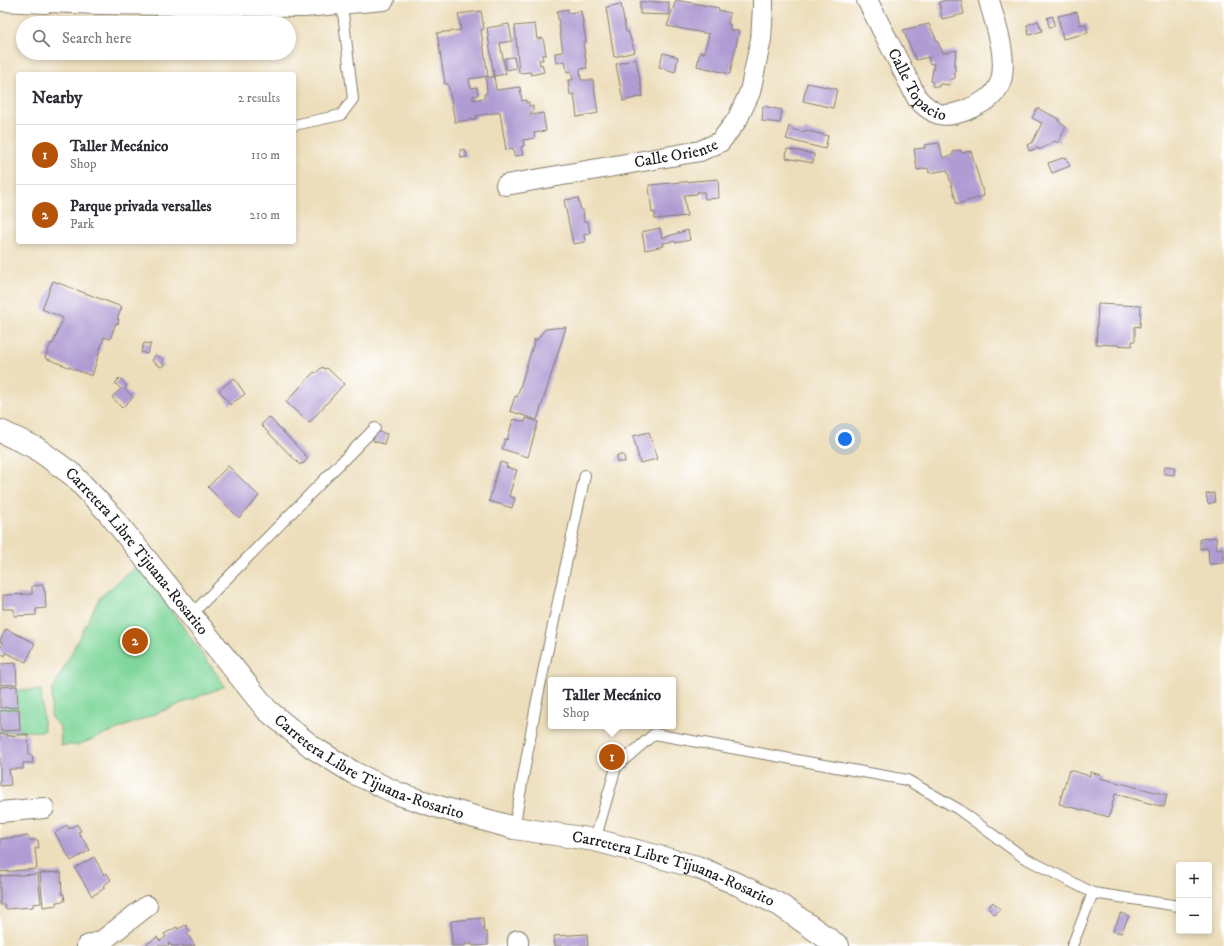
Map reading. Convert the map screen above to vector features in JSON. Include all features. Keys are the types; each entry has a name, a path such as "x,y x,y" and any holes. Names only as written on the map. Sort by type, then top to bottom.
{"main road":[{"path":"0,0 45,1"},
{"name":"Carretera Libre Tijuana-Rosarito","path":"0,431 36,448 73,475 108,512 267,710 312,748 354,773 399,794 439,807 514,828 595,840 696,867 739,885 780,906 838,946"}],"street":[{"path":"45,1 99,4 304,8 384,0"},
{"name":"Calle Oriente","path":"506,185 700,151 720,142 737,120 750,92 761,39 763,0"},
{"name":"Calle Topacio","path":"868,0 916,98 930,110 948,115 960,112 989,98 998,88 1002,77 1003,61 1001,46 989,0"},
{"path":"0,812 44,808"},
{"path":"87,946 102,941 147,906"}],"lane":[{"path":"296,125 341,115 353,99 342,4"},
{"path":"191,615 375,428"},
{"path":"514,828 536,705 585,475"},
{"path":"595,840 616,767 654,734 907,780 958,809 1023,856 1092,894 1176,906"},
{"path":"1072,946 1092,894"}],"green space":[{"path":"139,565 225,686 78,745 61,745 60,726 51,718 52,691 100,597"},
{"path":"0,690 41,690 44,731 0,732"}],"building":[{"path":"676,0 719,8 718,10 730,13 728,24 730,25 730,30 739,31 730,74 697,66 700,52 704,53 709,34 667,26"},
{"path":"946,0 961,0 964,14 942,19 939,2"},
{"path":"640,2 669,2 669,15 640,14"},
{"path":"621,4 626,32 628,31 635,52 614,57 606,7"},
{"path":"568,9 568,13 581,11 586,42 583,42 587,68 580,69 581,80 593,80 598,113 577,117 574,94 570,95 568,80 573,80 571,71 567,72 565,61 556,63 555,53 563,52 557,11"},
{"path":"481,11 484,29 481,30 488,76 469,79 471,88 477,87 478,95 473,96 473,100 485,98 484,94 487,93 486,78 494,76 496,90 520,87 522,101 526,100 526,103 529,102 529,106 533,106 531,115 543,113 546,131 534,133 535,138 523,140 524,146 521,147 523,155 514,156 513,148 506,150 500,112 476,116 476,119 455,122 448,84 445,84 437,33 461,30 458,14"},
{"path":"1077,12 1080,25 1086,24 1088,33 1063,39 1058,16"},
{"path":"1053,16 1054,26 1049,27 1047,18"},
{"path":"1038,21 1042,31 1029,35 1027,25"},
{"path":"509,24 512,41 500,43 506,74 494,76 487,28"},
{"path":"535,24 537,39 543,38 546,55 542,55 543,60 539,60 540,65 542,64 544,72 531,75 530,72 519,73 515,26"},
{"path":"929,24 943,53 957,50 954,66 955,77 954,79 951,79 950,85 940,84 939,87 932,86 933,82 931,81 934,64 929,63 929,57 916,60 903,30"},
{"path":"663,53 678,57 675,72 659,67"},
{"path":"514,57 516,68 507,70 505,58"},
{"path":"636,59 643,96 623,101 616,64"},
{"path":"807,83 837,89 833,108 803,101"},
{"path":"763,106 782,110 780,123 762,121"},
{"path":"1037,108 1059,119 1058,121 1066,127 1058,143 1055,141 1039,150 1038,148 1029,151 1027,145 1032,143 1042,123 1032,118"},
{"path":"789,126 794,130 804,132 805,130 828,136 825,149 786,139"},
{"path":"939,143 943,158 953,155 953,152 961,150 962,153 971,151 984,196 957,204 947,170 929,173 928,168 917,170 914,149 925,148 924,145"},
{"path":"465,149 467,157 461,158 460,150"},
{"path":"787,149 814,154 813,163 786,158"},
{"path":"1066,157 1070,166 1052,173 1048,163"},
{"path":"718,179 719,198 705,199 704,192 684,195 687,216 655,219 655,212 652,213 649,185"},
{"path":"578,198 581,210 583,210 584,222 588,221 590,233 584,234 585,242 573,244 564,200"},
{"path":"660,228 662,238 688,230 690,240 675,243 675,241 663,243 664,246 645,250 642,232"},
{"path":"53,281 122,307 117,319 119,319 118,324 116,323 110,339 104,337 92,376 45,358 51,343 53,344 63,318 42,309"},
{"path":"1098,304 1141,306 1140,327 1135,326 1135,341 1132,341 1132,346 1096,344"},
{"path":"566,327 537,420 510,411 515,396 517,397 535,339 537,340 545,329"},
{"path":"144,343 151,344 147,354 141,352"},
{"path":"155,355 164,360 162,363 164,365 161,367 152,361"},
{"path":"322,367 325,369 327,368 344,384 309,423 286,402 314,372 316,373"},
{"path":"120,378 127,386 125,389 133,397 122,408 112,397 121,389 115,383"},
{"path":"234,378 245,394 230,405 219,390"},
{"path":"269,417 308,458 303,464 302,463 300,465 261,425"},
{"path":"526,418 538,422 528,457 502,449 505,439 507,440 513,419 525,422"},
{"path":"376,431 387,434 384,444 373,441"},
{"path":"649,432 657,459 640,463 633,436"},
{"path":"617,455 624,455 625,462 617,462"},
{"path":"500,462 507,464 506,467 517,470 509,496 515,498 512,508 489,501"},
{"path":"228,466 259,496 239,518 208,487"},
{"path":"1165,466 1175,467 1174,475 1164,474"},
{"path":"1214,493 1215,502 1208,504 1206,494"},
{"path":"1216,537 1217,549 1224,548 1224,563 1209,564 1208,548 1200,549 1200,539"},
{"path":"43,585 45,591 46,608 36,609 36,615 14,616 14,609 3,609 3,595 32,594 32,586"},
{"path":"6,629 35,643 26,662 6,653 5,656 0,653 3,643 0,642 0,640"},
{"path":"16,663 17,684 0,685 0,664"},
{"path":"17,686 18,707 0,708 0,687"},
{"path":"19,709 20,730 0,731 0,711"},
{"path":"0,734 7,734 7,736 28,734 29,755 32,755 33,763 23,763 23,769 9,769 11,785 0,786"},
{"path":"1069,770 1090,776 1090,772 1101,775 1100,778 1167,795 1164,807 1115,794 1109,817 1059,804"},
{"path":"77,824 81,831 78,832 90,850 71,861 55,833 67,825 69,829"},
{"path":"28,836 29,840 38,840 39,848 35,848 37,869 0,872 0,839"},
{"path":"94,857 104,875 107,873 111,880 103,886 105,888 92,896 75,868"},
{"path":"61,872 62,894 64,894 65,901 56,902 57,905 43,907 40,873"},
{"path":"38,874 41,903 33,904 33,907 5,909 5,905 0,905 0,876"},
{"path":"993,902 1000,909 995,915 988,908"},
{"path":"1121,913 1129,916 1121,933 1113,931"},
{"path":"483,918 484,932 487,932 488,945 473,946 472,944 465,944 465,946 452,946 451,921"},
{"path":"186,925 190,931 187,933 195,946 171,946 168,943 169,946 144,946 157,937 160,941 166,937 164,934 177,927 178,929"},
{"path":"587,934 588,946 555,946 554,936"}],"place":[{"name":"Parque privada versalles","path":"135,641"},
{"name":"Taller Mecánico","path":"612,757"}]}
